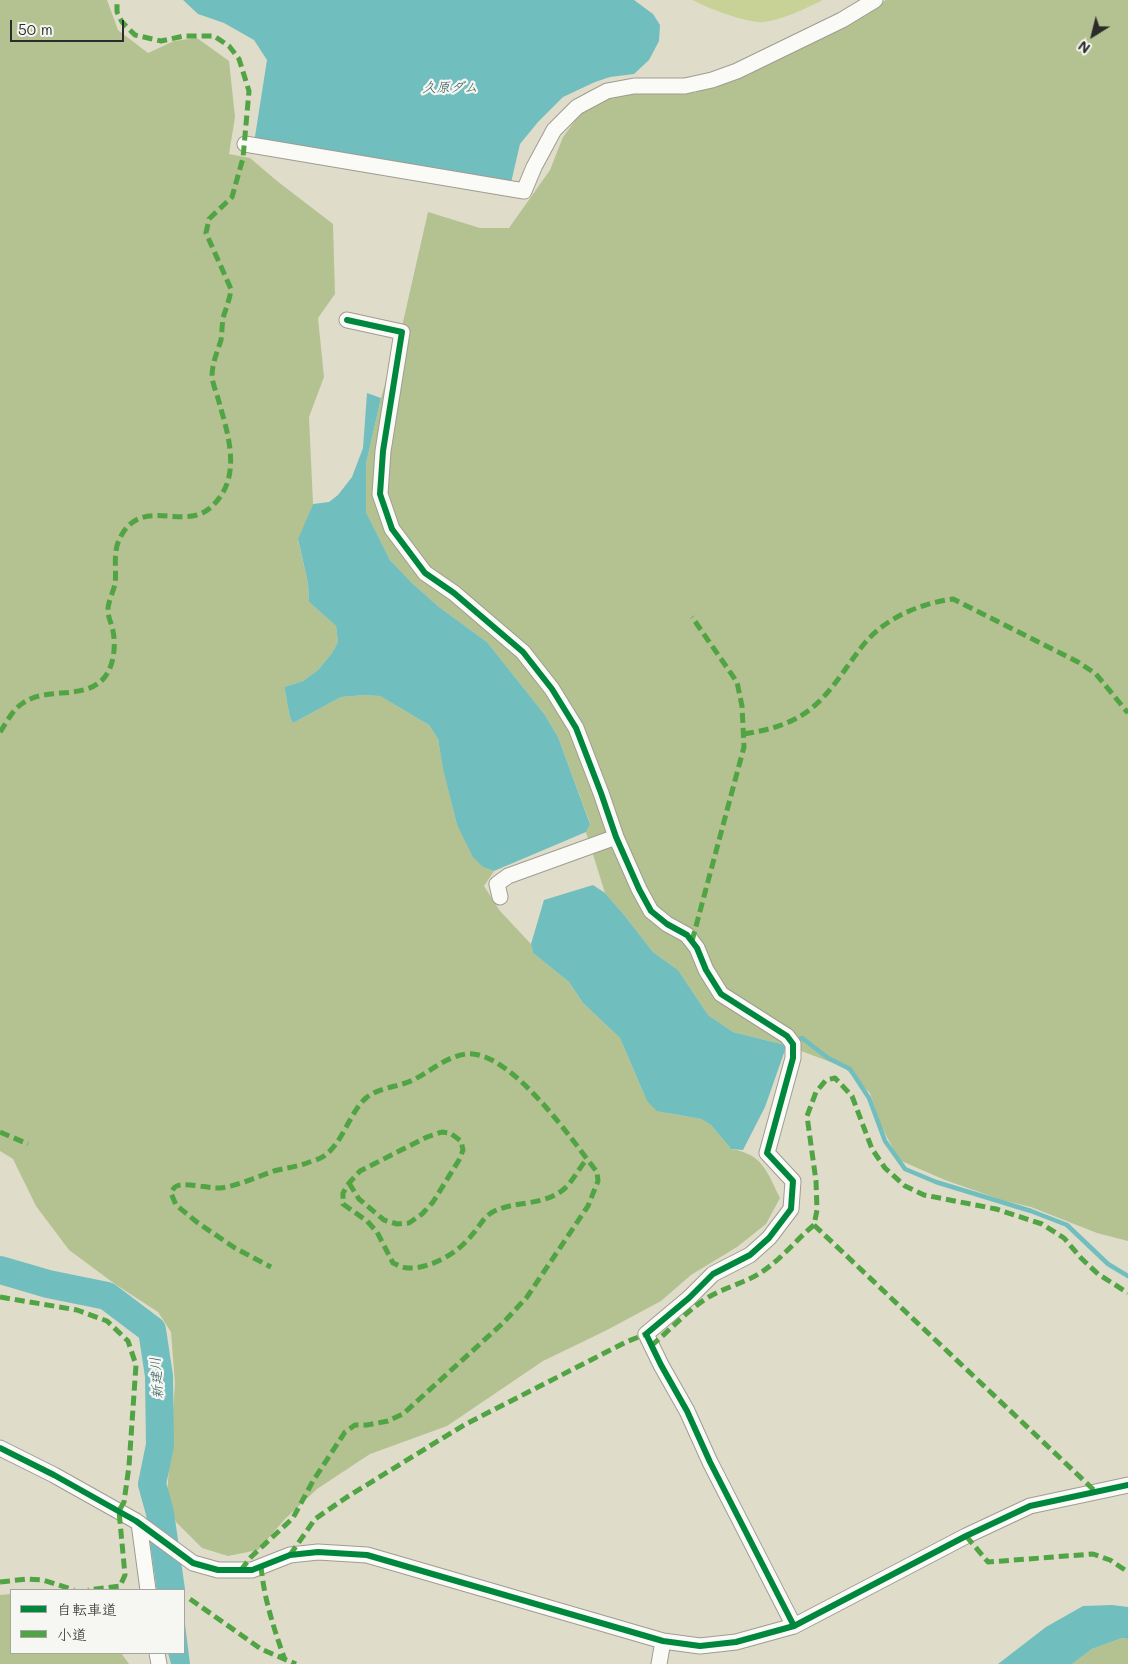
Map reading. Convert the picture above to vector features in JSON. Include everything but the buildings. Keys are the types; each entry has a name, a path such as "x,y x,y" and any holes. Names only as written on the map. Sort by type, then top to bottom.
{"street":[{"path":"245,144 524,192 534,167 554,130 577,107 607,91 634,86 685,86 712,80 737,71 842,20 875,0"},
{"path":"348,320 402,332 383,451 380,494 392,529 426,573 454,593 523,652 552,689 576,728 616,837 639,889 651,910 667,924 687,935 697,948 706,970 721,994 787,1036 793,1044 793,1058 767,1153 793,1181 791,1208 769,1238 750,1255 713,1274 689,1298 646,1334 687,1411 718,1479 794,1626"},
{"path":"500,896 497,884 508,876 616,837"},
{"path":"0,1448 54,1475 143,1526 193,1563 218,1570 252,1570 290,1556 318,1552 367,1555 663,1641 700,1646 736,1642 794,1626 966,1536 1030,1506 1128,1485"},
{"path":"143,1526 148,1589"},
{"path":"659,1664 663,1641"}],"green space":[{"path":"0,0 107,0 118,30 148,53 174,41 197,38 229,61 235,117 229,154 250,158 333,224 335,294 318,318 324,377 309,417 313,504 298,540 308,583 309,602 336,626 338,642 332,653 318,670 303,681 284,687 291,720 293,723 341,697 364,695 380,696 429,725 438,739 457,825 483,867 494,871 484,886 500,911 531,944 533,953 569,982 583,1003 620,1038 647,1101 668,1113 701,1119 711,1125 731,1149 750,1155 763,1166 780,1198 766,1224 737,1247 691,1275 661,1301 543,1361 447,1426 370,1454 317,1489 285,1519 258,1550 228,1556 202,1548 176,1522 167,1495 175,1384 171,1332 158,1312 115,1284 69,1250 36,1206 13,1159 0,1151"},
{"path":"693,0 823,0 772,21 757,22 728,15"},
{"path":"886,0 1128,0 1128,1241 1097,1233 1031,1207 1002,1200 945,1180 899,1160 880,1124 870,1093 844,1067 785,1045 733,1032 708,1015 678,970 653,952 605,893 586,832 590,823 558,737 545,715 487,642 439,607 390,560 366,512 366,464 381,398 403,322 428,212 480,228 509,228 550,170 563,137 580,114 617,94 694,93 740,76 811,44"},
{"path":"10,1594 10,1654 122,1654 129,1664 0,1664 0,1595"},
{"path":"1122,1638 1128,1639 1128,1664 1072,1664 1092,1649"}],"water":[{"name":"久原ダム","path":"183,0 634,0 653,14 660,25 659,41 649,60 634,74 610,77 563,97 538,122 520,144 510,187 254,143 267,60 254,40 224,23 198,14"},
{"path":"367,393 381,398 366,464 366,512 390,560 439,607 487,642 545,715 558,737 590,824 586,832 494,871 483,867 473,857 457,825 443,769 438,739 429,725 380,696 341,697 293,723 290,716 284,687 303,681 318,670 332,653 338,642 336,626 309,602 308,583 298,539 313,504 329,502 338,495 352,477 363,448"},
{"path":"593,885 605,893 653,952 678,970 708,1015 733,1032 785,1045 785,1050 765,1107 743,1150 731,1149 711,1125 701,1119 657,1111 647,1101 620,1038 583,1003 569,982 533,953 531,944 544,900"},
{"path":"152,1517 177,1536 180,1589 157,1589 151,1541"},
{"path":"1112,1605 1128,1607 1128,1639 1122,1638 1092,1649 1072,1664 998,1664 1046,1627 1083,1606"},
{"path":"185,1624 190,1664 171,1664 168,1654 185,1654"}],"waterway":[{"path":"794,1041 802,1038 828,1058 850,1069 869,1098 885,1141 905,1169 936,1182 1031,1211 1067,1225 1108,1264 1128,1276"},
{"name":"新建川","path":"0,1270 48,1284 107,1296 152,1330 159,1376 160,1445 152,1484 160,1513 171,1589"}],"marked path":[{"path":"0,732 10,716 23,703 43,695 76,692 86,689 96,685 104,678 110,668 114,649 113,629 108,609 115,584 116,554 121,536 129,525 147,516 179,517 204,512 213,506 222,494 230,472 231,460 228,436 213,383 212,372 221,340 223,318 231,289 206,233 209,219 232,197 243,158 249,91 239,59 229,46 214,36 184,36 161,41 135,35 122,22 117,12 117,0"},
{"path":"744,734 789,722 813,707 840,677 864,644 893,619 916,608 953,599 1078,662 1096,674 1128,713"},
{"path":"692,617 737,682 742,706 744,747 692,941"},
{"path":"241,1570 251,1557 293,1518 313,1481 345,1432 355,1425 388,1421 403,1414 503,1323 527,1297 588,1206 598,1181 597,1172 556,1119 520,1081 502,1066 483,1056 466,1054 459,1056 445,1061 415,1079 371,1094 360,1104 336,1144 320,1158 227,1187 179,1185 174,1188 171,1193 176,1205 198,1223 235,1248 271,1267"},
{"path":"651,1346 704,1300 766,1269 814,1225 817,1210 816,1181 807,1116 816,1092 826,1080 835,1078 852,1096 872,1149 885,1168 905,1186 924,1195 996,1209 1042,1224 1064,1238 1098,1274 1128,1293"},
{"path":"0,1132 28,1144"},
{"path":"349,1183 359,1199 384,1220 397,1224 409,1223 422,1214 433,1202 459,1160 463,1150 461,1141 450,1133 442,1132 427,1137 360,1171 349,1183 343,1193 343,1204 367,1221 377,1232 393,1263 404,1268 416,1268 434,1263 451,1254 474,1233 491,1213 508,1206 547,1199 556,1195 567,1186 587,1159"},
{"path":"814,1225 1096,1492"},
{"path":"0,1297 77,1310 107,1321 128,1341 136,1365 129,1466 124,1502 119,1511 125,1575 120,1586 96,1589"},
{"path":"290,1555 315,1519 347,1497 464,1425 626,1342 646,1334"},
{"path":"966,1536 988,1562 1093,1554 1110,1560 1128,1572"},
{"path":"261,1566 267,1602 285,1660"},
{"path":"0,1582 27,1579 43,1580 71,1589"},
{"path":"190,1599 261,1649 296,1664"}],"cycle path":[{"path":"347,320 402,332 383,451 380,494 392,529 425,573 454,593 523,652 552,689 576,728 616,837 651,911 667,924 687,935 697,948 706,970 721,994 787,1036 793,1044 793,1058 767,1153 793,1181 791,1209 769,1238 750,1255 713,1274 689,1298 646,1334 687,1411 710,1462 794,1626"},
{"path":"0,1448 54,1475 136,1521 193,1563 218,1570 252,1570 290,1555 318,1552 367,1555 663,1641 700,1646 736,1642 794,1626 966,1536 1030,1506 1128,1485"}]}
